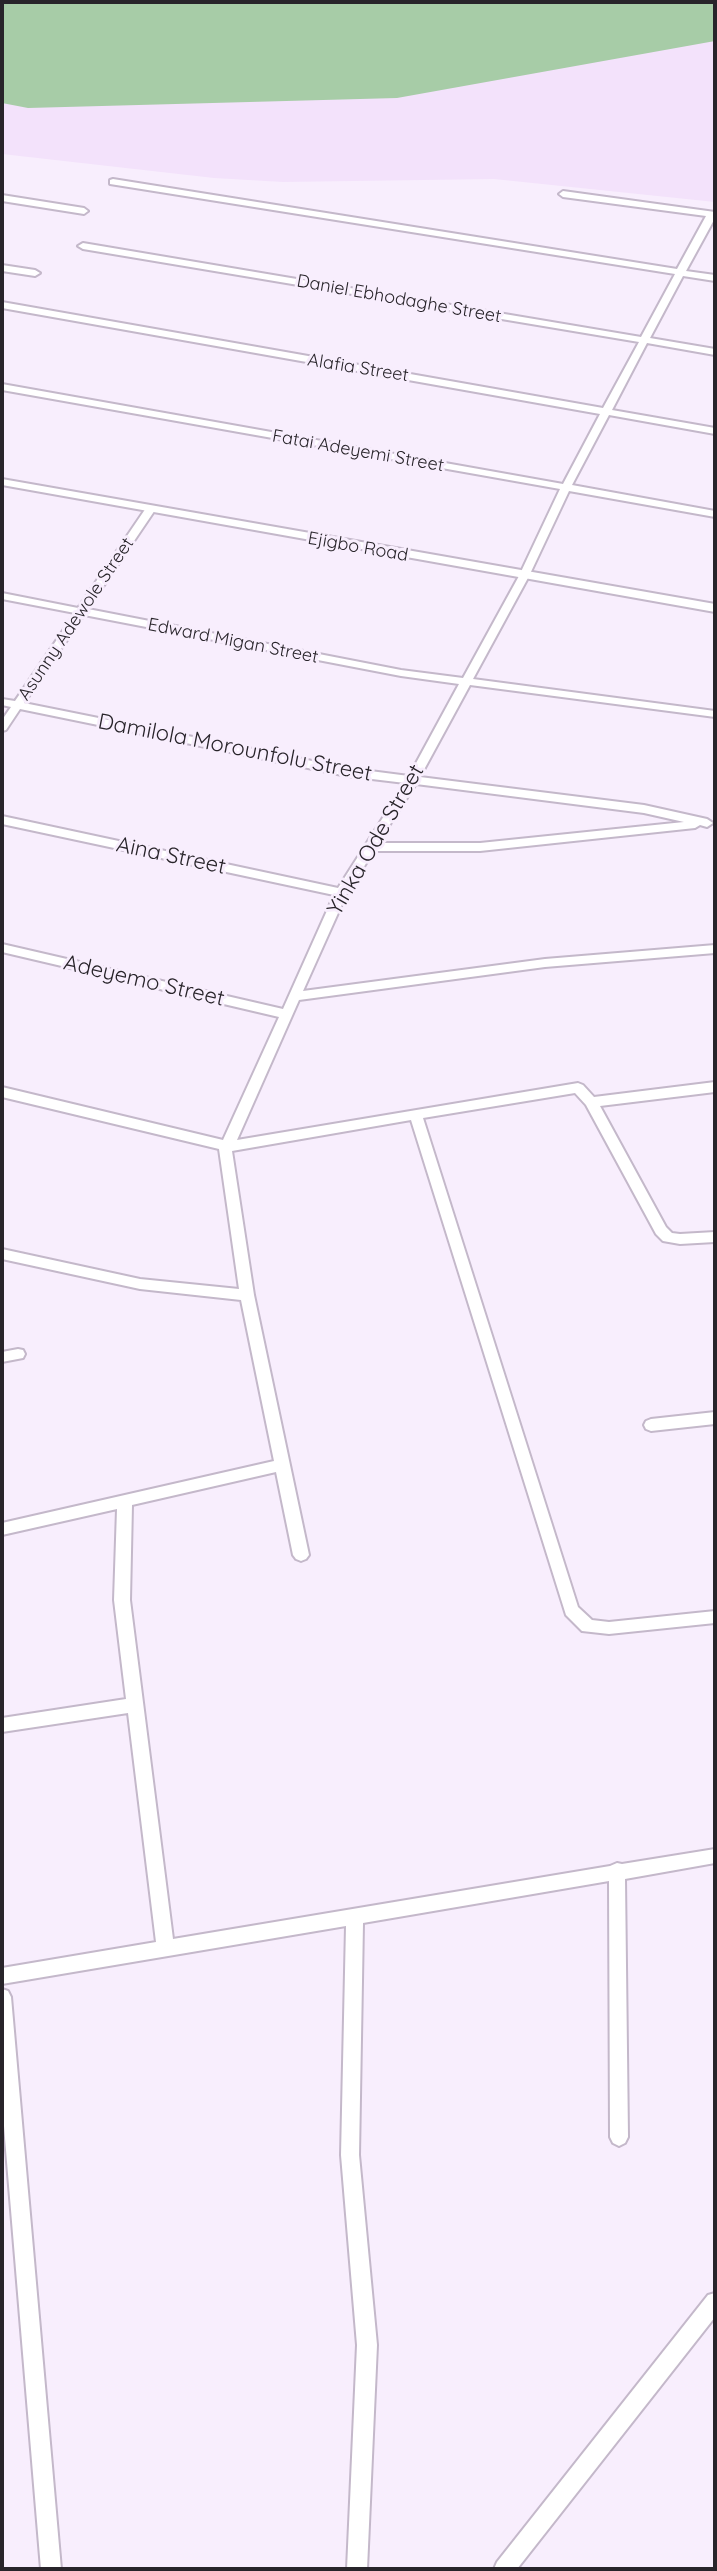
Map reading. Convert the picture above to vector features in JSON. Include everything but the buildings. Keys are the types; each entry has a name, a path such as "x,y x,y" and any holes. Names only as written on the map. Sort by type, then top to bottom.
{"street":[{"path":"113,182 715,278"},
{"path":"563,194 713,215"},
{"path":"2,198 84,211"},
{"name":"Yinka Ode Street","path":"301,1555 247,1295 224,1158 341,893 412,781 524,576 566,487 679,272 713,215"},
{"name":"Daniel Ebhodaghe Street","path":"83,246 715,352"},
{"path":"2,268 35,273"},
{"name":"Alafia Street","path":"2,305 715,431"},
{"name":"Fatai Adeyemi Street","path":"2,387 715,514"},
{"name":"Ejigbo Road","path":"2,482 715,608"},
{"name":"Asunny Adewole Street","path":"2,728 150,510"},
{"name":"Edward Migan Street","path":"2,596 464,683 715,714"},
{"name":"Damilola Morounfolu Street","path":"2,702 347,772 644,809 711,822"},
{"name":"Aina Street","path":"2,820 341,893"},
{"path":"373,847 480,847 711,822"},
{"name":"Adeyemo Street","path":"2,948 286,1014"},
{"path":"295,996 545,963 715,949"},
{"path":"591,1102 715,1087"},
{"path":"2,1092 228,1146 571,1088 584,1092 591,1102 661,1230 668,1237 715,1237"},
{"path":"416,1116 571,1610 588,1626 609,1628 715,1617"},
{"path":"2,1254 140,1284 247,1295"},
{"path":"2,1357 18,1354"},
{"path":"651,1425 715,1418"},
{"path":"2,1529 283,1465"},
{"path":"125,1501 122,1600 165,1947"},
{"path":"2,1725 133,1705"},
{"path":"2,1976 165,1947 355,1919 617,1870 715,1856"},
{"path":"617,1870 619,2137"},
{"path":"355,1919 350,2155 367,2345 357,2569"},
{"path":"2,1997 51,2569"},
{"path":"504,2569 715,2302"}],"shaded area":[{"path":"2,2 715,2 715,202 494,179 283,182 214,178 2,154"}],"green space":[{"path":"2,2 715,2 715,41 397,98 28,108 2,103"}]}
